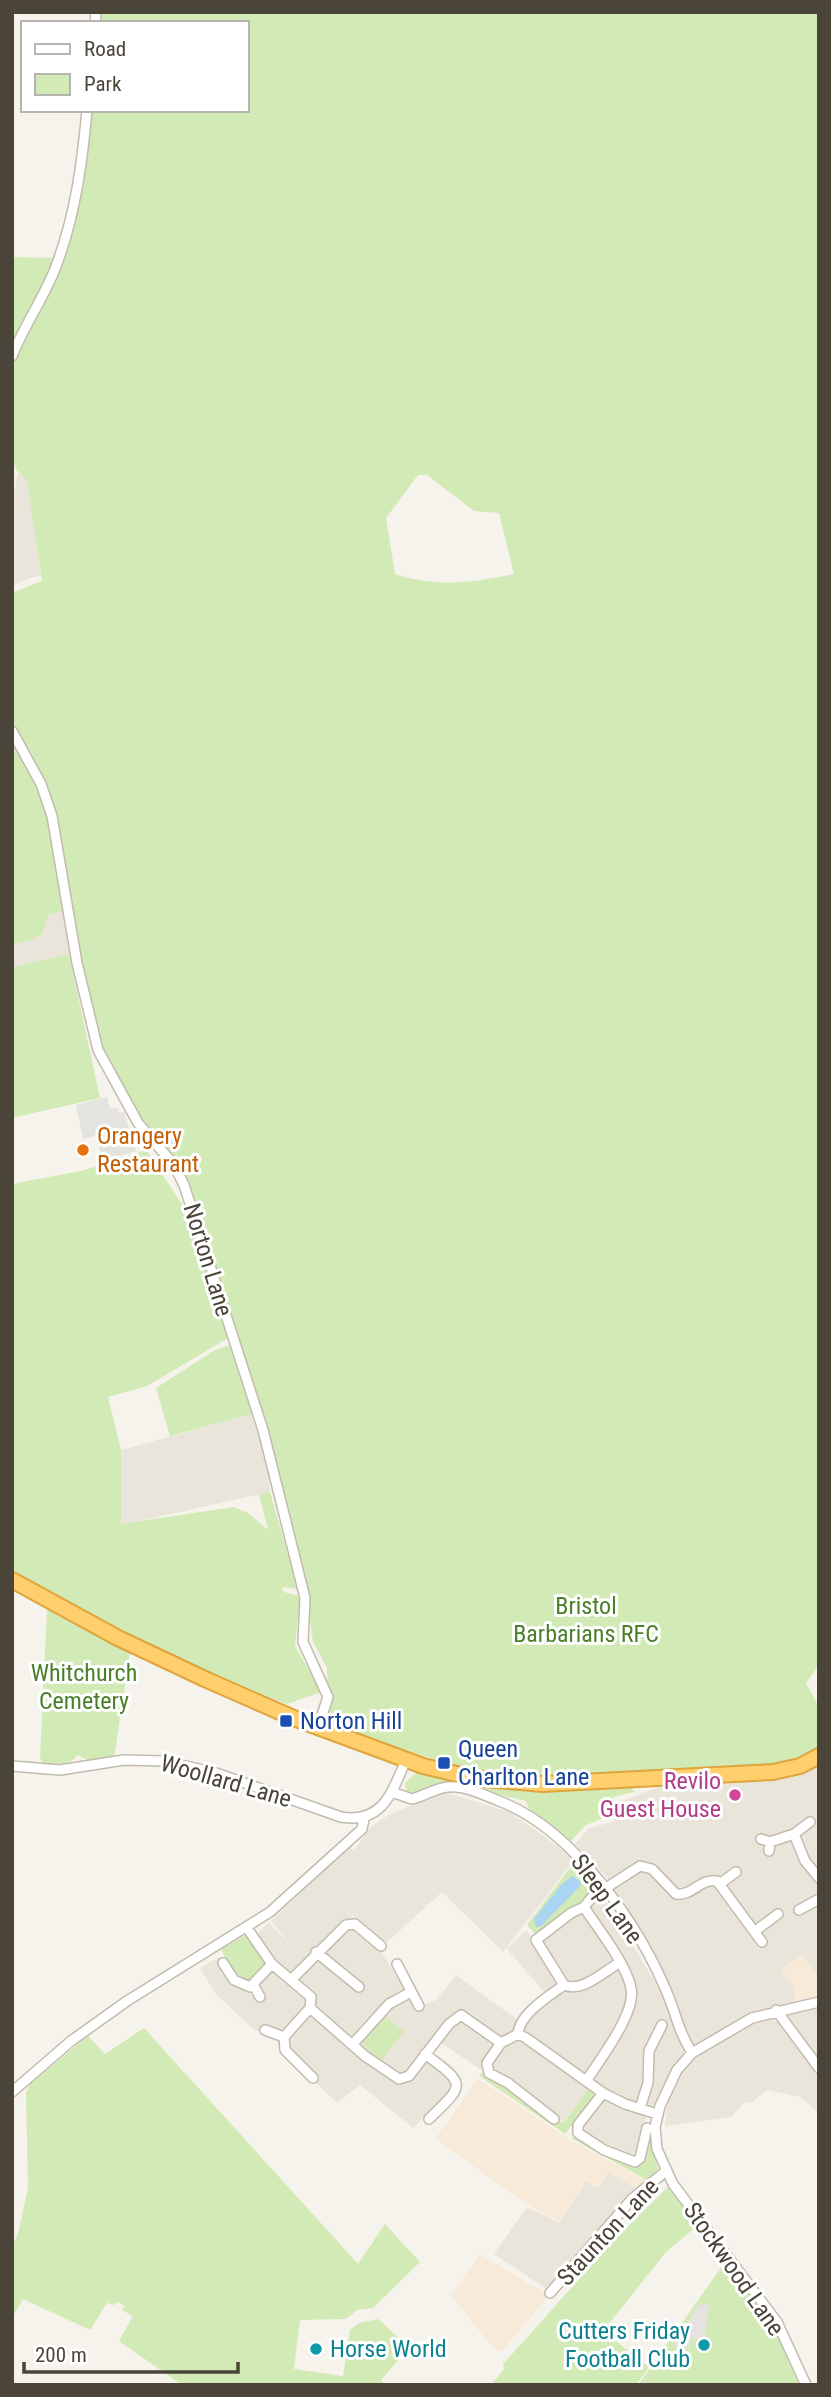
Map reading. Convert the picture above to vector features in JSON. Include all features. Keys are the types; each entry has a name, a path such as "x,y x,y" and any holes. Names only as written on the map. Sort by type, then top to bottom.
{"highway":[{"path":"12,1580 164,1660 318,1727 406,1760 474,1778 551,1784 763,1773 791,1769 815,1758"}],"street":[{"path":"13,354 53,272 71,217 83,159 87,112"},
{"name":"Norton Lane","path":"12,731 41,784 52,816 77,963 98,1050 138,1123 174,1165 184,1185 260,1421 305,1598 303,1642 328,1697 318,1727"},
{"name":"Woollard Lane","path":"12,1766 60,1770 124,1760 164,1761 216,1773 341,1817 364,1819"},
{"path":"12,2092 71,2041 127,2001 247,1928 285,1900 354,1837 364,1825 364,1819 374,1813 392,1792 406,1760"},
{"name":"Sleep Lane","path":"392,1792 412,1799 439,1788 459,1787 515,1808 577,1854 606,1889 646,1953 670,2000 677,2028 692,2053"},
{"path":"767,1844 794,1834 810,1822"},
{"path":"794,1834 805,1861 819,1878"},
{"path":"619,1963 576,1989 564,1985 533,1937 584,1907 592,1897 640,1866 652,1869 676,1894 689,1892 705,1881 721,1883 736,1872"},
{"path":"721,1883 762,1941"},
{"path":"799,1910 816,1900 819,1912"},
{"path":"584,1907 632,1988 630,2007 587,2080"},
{"path":"755,1931 778,1914"},
{"path":"291,1980 316,1952 350,1924 360,1927 381,1946"},
{"path":"247,1928 272,1964 311,1997 310,2008 284,2037 285,2050 313,2078"},
{"path":"316,1952 359,1987"},
{"path":"223,1963 234,1980 246,1986 254,1986"},
{"path":"254,1986 272,1964"},
{"path":"397,1964 419,2006"},
{"path":"519,2034 521,2023 564,1985"},
{"path":"254,1986 260,1997"},
{"path":"352,2045 389,2004 411,1992"},
{"name":"Staunton Lane","path":"660,2156 656,2141 657,2114 681,2062 752,2018 776,2010 819,2002"},
{"path":"310,2008 352,2045 402,2080 409,2076 458,2015 464,2015 501,2043"},
{"path":"776,2010 819,2068"},
{"path":"640,2108 648,2083 649,2051 662,2025"},
{"path":"265,2030 284,2037"},
{"path":"519,2034 603,2093 657,2114"},
{"path":"519,2034 501,2043 487,2063 489,2073 508,2083 554,2119"},
{"path":"807,2053 819,2052"},
{"path":"425,2054 454,2076 458,2085 456,2093 429,2119"},
{"path":"603,2093 578,2125 577,2130 582,2136 604,2150 635,2162 640,2158 647,2128"},
{"name":"Stockwood Lane","path":"660,2156 666,2171 777,2322 806,2385"},
{"name":"Staunton Lane","path":"550,2293 632,2199 666,2171"}],"shaded area":[{"path":"18,473 27,481 41,575 21,581 12,587 12,502"},
{"path":"64,910 69,954 12,967 12,944 29,941 48,915"},
{"path":"107,1097 110,1109 117,1108 119,1113 124,1112 136,1151 102,1161 97,1136 83,1139 76,1105"},
{"path":"252,1414 269,1471 270,1492 121,1525 121,1450"},
{"path":"819,1763 819,2113 800,2097 767,2090 751,2103 746,2101 731,2117 665,2126 667,2102 684,2067 701,2054 680,2026 609,1880 575,1844 589,1828 613,1822 621,1810 621,1801 668,1784 770,1781"},
{"path":"444,1792 510,1812 575,1859 503,1952 442,1892 385,1944 340,1905 352,1917 354,1926 380,1950 416,2008 436,2000 456,1975 525,2025 551,2000 507,1949 526,1930 538,1944 603,1896 667,2002 673,2025 686,2048 657,2106 648,2106 638,2158 616,2153 581,2130 605,2099 590,2088 563,2122 492,2069 481,2070 434,2038 422,2055 451,2078 453,2091 413,2128 360,2085 337,2103 314,2081 318,2078 288,2049 287,2039 267,2028 261,2032 253,2029 215,1993 200,1968 219,1957 234,1983 255,1998 261,1995 258,1986 280,1964 256,1934 269,1923 290,1944 271,1921 349,1847 354,1850 371,1827 390,1814"},
{"path":"802,1954 819,1979 819,1996 796,2002 792,1984 781,1970"},
{"path":"478,2079 572,2141 646,2180 638,2188 608,2172 598,2187 586,2179 559,2222 534,2209 435,2139"},
{"path":"608,2172 637,2188 548,2290 494,2254 527,2207 559,2223 586,2180 598,2188"},
{"path":"480,2254 549,2296 502,2351 497,2351 488,2342 451,2295"},
{"path":"699,2304 709,2305 705,2339 691,2338 690,2349 673,2346"}],"green space":[{"name":"Bristol Barbarians RFC","path":"98,12 819,12 819,1665 806,1683 819,1707 819,1748 797,1758 768,1765 696,1772 512,1774 466,1767 420,1755 332,1723 328,1715 327,1668 313,1642 303,1571 256,1401 189,1185 176,1162 140,1120 99,1046 79,961 53,814 44,783 12,720 12,593 42,581 27,481 16,470 12,454 12,257 57,258 34,316 56,266 73,216 89,112 248,112 248,21 97,21","holes":["418,475 427,475 474,511 499,513 514,574 454,583 426,581 395,574 386,518"]},
{"path":"12,738 38,785 50,817 64,910 48,915 42,934 29,941 12,944"},
{"path":"69,954 100,1098 12,1118 12,967"},
{"path":"146,1150 188,1213 228,1338 147,1386 108,1397 121,1450 121,1524 233,1507 248,1513 268,1530 259,1494 270,1492 298,1589 281,1587 284,1592 300,1596 295,1646 321,1692 287,1704 146,1642 12,1569 12,1184 81,1171"},
{"path":"229,1345 252,1414 170,1436 156,1388 215,1350"},
{"name":"Whitchurch Cemetery","path":"47,1609 130,1651 114,1759 93,1763 78,1755 66,1766 44,1766 40,1758"},
{"path":"423,1772 509,1789 537,1791 628,1785 635,1792 613,1797 612,1815 586,1825 571,1841 531,1813 526,1801 455,1784 412,1795 406,1790 405,1783 416,1773"},
{"path":"575,1861 597,1885 579,1905 557,1917 538,1937 527,1925"},
{"path":"246,1935 267,1965 250,1981 235,1975 221,1949"},
{"path":"384,2016 404,2031 382,2060 362,2043"},
{"path":"144,2028 358,2264 385,2224 420,2262 373,2308 357,2310 346,2319 300,2320 294,2369 343,2376 350,2330 359,2323 378,2319 409,2347 381,2380 384,2385 182,2385 119,2341 133,2316 122,2310 125,2306 117,2302 114,2305 107,2303 90,2330 23,2299 12,2318 12,2246 18,2234 28,2188 26,2093 30,2084 88,2036 105,2054"},
{"path":"484,2070 553,2120 555,2118 563,2123 589,2089 595,2096 565,2134 479,2076"},
{"path":"576,2136 636,2164 649,2137 658,2169 647,2180 571,2138"},
{"path":"668,2187 698,2225 666,2252 603,2331 649,2367 636,2385 491,2385 504,2369 503,2364 618,2236"},
{"path":"725,2262 771,2322 799,2385 638,2385"}],"water":[{"path":"572,1876 580,1881 581,1885 541,1926 536,1927 534,1919 561,1885"}],"place":[{"name":"Orangery Restaurant","path":"83,1150"},
{"name":"Norton Hill","path":"286,1721"},
{"name":"Queen Charlton Lane","path":"444,1763"},
{"name":"Revilo Guest House","path":"735,1795"},
{"name":"Cutters Friday Football Club","path":"704,2345"},
{"name":"Horse World","path":"316,2349"}]}
